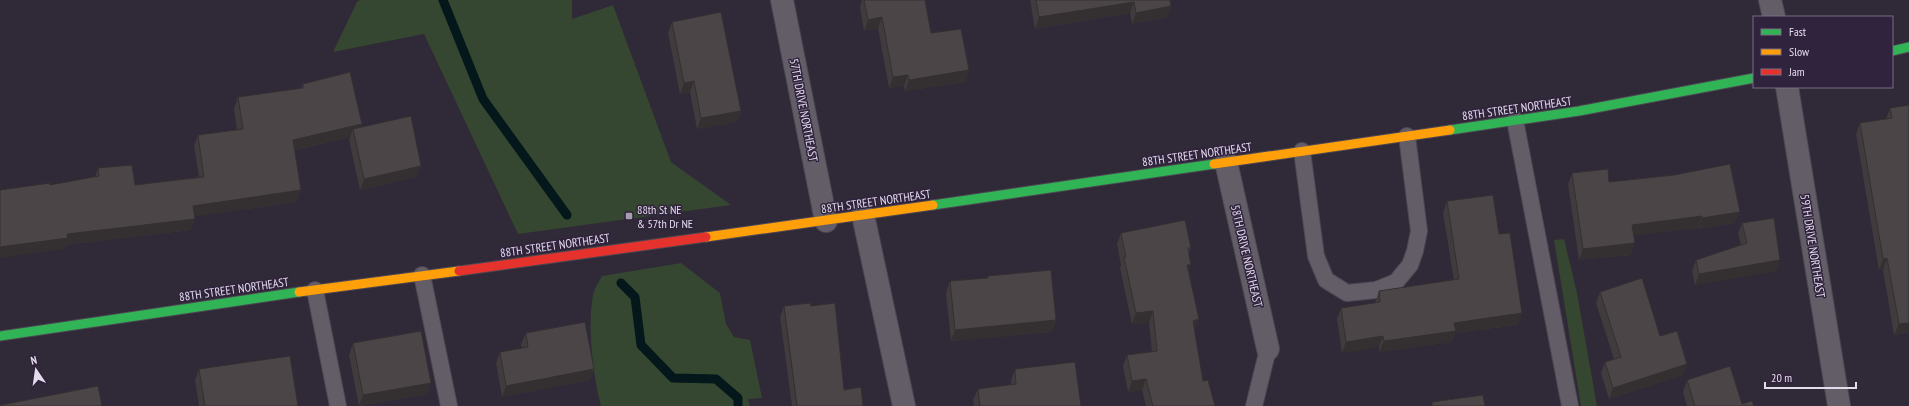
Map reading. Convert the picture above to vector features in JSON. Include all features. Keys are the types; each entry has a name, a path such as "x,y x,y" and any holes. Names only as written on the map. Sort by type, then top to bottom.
{"main road":[{"path":"1893,51 1909,47"},
{"name":"88TH STREET NORTHEAST","path":"0,336 422,275 862,216 1579,111 1753,78"}],"street":[{"name":"57TH DRIVE NORTHEAST","path":"782,0 826,221"},
{"path":"1770,0 1774,16"},
{"name":"59TH DRIVE NORTHEAST","path":"1787,88 1839,406"},
{"name":"58TH DRIVE NORTHEAST","path":"1226,162 1268,349"},
{"path":"862,216 904,406"}],"lane":[{"path":"1515,120 1570,406"},
{"path":"1302,151 1316,256 1326,280 1347,293 1376,290 1396,282 1410,265 1415,251 1419,231 1407,136"},
{"path":"422,275 449,406"},
{"path":"315,290 338,406"},
{"path":"1254,406 1268,349"}],"green space":[{"path":"360,0 572,0 572,19 613,5 671,162 731,205 518,234 424,34 333,52 357,2"},
{"path":"1564,239 1577,293 1597,406 1581,406 1554,240"},
{"path":"681,263 720,293 726,324 734,337 750,340 762,398 748,399 750,406 601,406 593,366 591,336 591,308 595,288 602,276"}],"building":[{"path":"864,0 925,0 931,33 961,29 969,70 909,80 908,75 893,77 882,17 868,20"},
{"path":"1036,0 1170,0 1171,6 1136,13 1134,2 1039,17"},
{"path":"721,12 741,111 701,118 694,81 684,83 672,22"},
{"path":"350,72 362,124 293,140 301,190 193,206 195,219 67,234 68,238 0,247 0,190 50,183 50,185 99,176 98,168 132,165 135,185 204,177 198,135 243,129 238,97 303,88 303,84"},
{"path":"1909,105 1909,323 1899,324 1887,258 1883,259 1860,123 1892,118 1890,108"},
{"path":"411,116 421,166 364,179 353,129"},
{"path":"1730,164 1740,212 1702,218 1702,216 1632,225 1635,243 1583,249 1572,173 1608,169 1609,182 1674,175"},
{"path":"1493,195 1499,234 1510,233 1522,313 1454,323 1456,331 1384,341 1383,336 1346,342 1341,308 1380,302 1379,291 1459,279 1447,201"},
{"path":"1774,218 1780,260 1699,274 1696,260 1747,243 1742,223"},
{"path":"1185,220 1191,248 1188,248 1191,265 1187,265 1199,319 1193,321 1203,381 1208,380 1215,406 1153,406 1146,379 1132,381 1127,355 1157,351 1153,311 1136,313 1124,257 1126,257 1121,233"},
{"path":"1051,270 1056,320 955,330 950,281"},
{"path":"1642,278 1660,336 1677,331 1687,364 1613,388 1605,362 1621,357 1600,292"},
{"path":"810,303 811,306 835,303 844,390 861,387 863,406 797,406 784,306"},
{"path":"585,322 594,369 506,386 500,352 528,347 526,333"},
{"path":"421,331 431,383 363,395 353,343"},
{"path":"290,356 298,406 205,406 199,369"},
{"path":"1075,362 1081,406 980,406 978,389 1016,384 1015,369"},
{"path":"1730,366 1742,404 1752,401 1754,406 1695,406 1687,380"},
{"path":"98,386 102,406 1,405"},
{"path":"1483,395 1485,406 1432,406 1432,402"}],"waterway":[{"path":"443,0 483,99 567,215"},
{"path":"621,283 635,297 641,345 673,378 716,379 738,398 738,406"}],"traffic: fast":[{"path":"1893,51 1909,47"},
{"path":"1450,130 1579,111 1753,78"},
{"path":"933,205 1214,164"},
{"path":"0,336 299,292"}],"traffic: slow":[{"path":"1214,164 1450,130"},
{"path":"706,237 933,205"},
{"path":"299,292 459,271"}],"traffic: jam":[{"path":"459,271 706,237"}],"place":[{"name":"88th St NE & 57th Dr NE","path":"629,216"}]}
